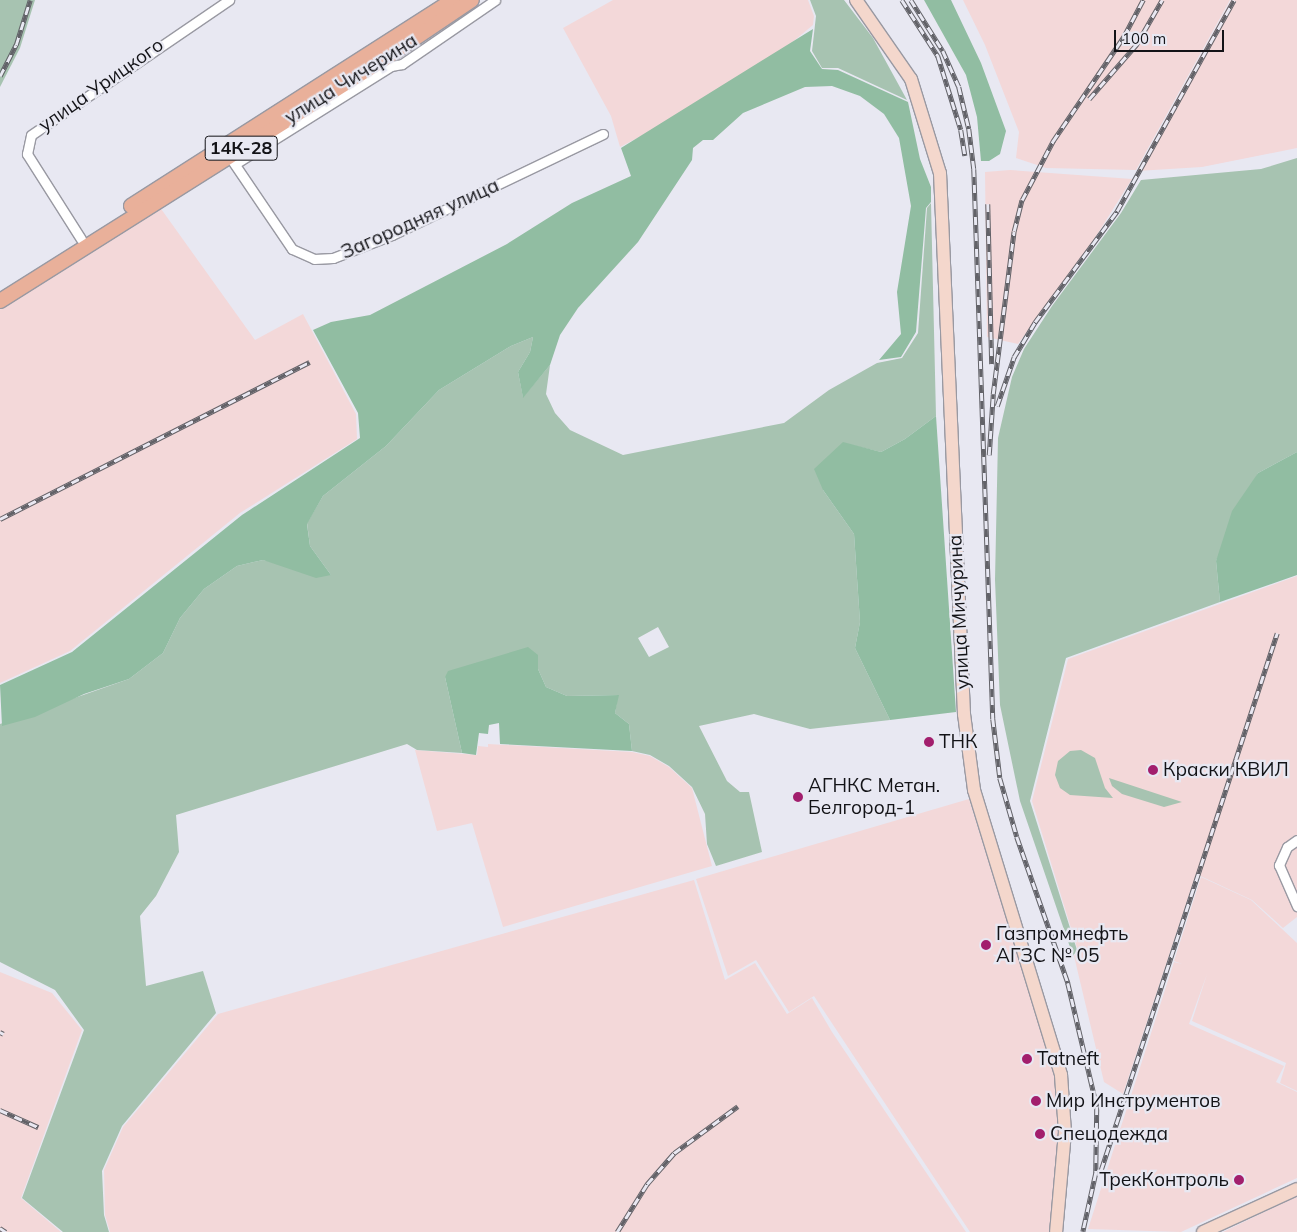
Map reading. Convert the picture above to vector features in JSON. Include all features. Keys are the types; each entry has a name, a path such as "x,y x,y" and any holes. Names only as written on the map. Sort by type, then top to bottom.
{"main road":[{"name":"улица Чичерина","path":"229,155 453,0"},
{"name":"улица Чичерина","path":"0,290 229,155 430,30 472,0"},
{"name":"улица Мичурина","path":"856,0 911,79 940,173 964,714 974,790 1061,1075 1065,1132 1059,1231"},
{"name":"улица Чичерина","path":"0,301 83,242"},
{"path":"1209,1231 1297,1189"}],"street":[{"name":"улица Урицкого","path":"83,242 27,154 31,134 229,0"},
{"path":"229,155 391,66 402,64 495,0"},
{"name":"Загородняя улица","path":"229,155 292,249 314,259 333,258 392,235 602,134"},
{"path":"1297,840 1287,847 1279,865 1281,876 1297,906"}],"shaded area":[{"path":"613,0 808,0 814,16 813,25 784,49 774,67 620,147 611,116 563,28"},
{"path":"963,0 1230,0 1136,170 1046,168 1016,158 1019,132 985,45"},
{"path":"1231,0 1297,0 1297,148 1202,167 1137,171"},
{"path":"1010,170 1132,179 1093,241 1018,344 987,337 985,172"},
{"path":"159,206 255,340 303,314 356,414 357,439 240,513 70,651 0,683 0,309"},
{"path":"1297,576 1297,917 1283,928 1252,900 1196,874 1123,1094 1104,1082 1074,956 1078,951 1032,801 1068,659"},
{"path":"488,744 632,752 650,756 669,767 692,788 712,866 503,927 472,823 437,831 415,750 477,755 478,746 488,747"},
{"path":"969,799 1060,1091 1062,1118 1049,1232 970,1232 814,996 789,1012 756,960 728,976 696,879"},
{"path":"1201,877 1251,900 1297,943 1297,1091 1280,1083 1286,1063 1192,1021 1207,974 1189,1024 1284,1066 1276,1082 1297,1092 1297,1178 1181,1232 1088,1229 1174,962 1182,964 1174,961"},
{"path":"694,880 725,980 755,963 787,1014 812,998 832,1032 966,1232 110,1232 105,1215 104,1170 123,1127 218,1014"},
{"path":"0,972 52,993 82,1030 21,1198 61,1232 0,1232"},
{"path":"1297,1196 1297,1232 1223,1232"}],"green space":[{"path":"0,0 35,0 20,48 0,87"},
{"path":"810,0 844,0 873,38 907,100 838,68 822,68 812,51 816,16"},
{"path":"924,0 951,0 981,63 1006,131 1000,154 989,161 981,161 977,117 966,75"},
{"path":"813,29 810,51 822,69 838,70 908,102 920,159 931,187 931,202 926,208 916,332 901,357 879,360 901,334 897,292 911,206 899,138 884,114 860,96 832,86 805,87 743,113 713,140 703,140 693,148 692,160 638,242 578,308 560,335 550,365 523,398 518,372 530,352 533,337 511,346 439,390 386,446 323,496 307,524 310,546 331,575 316,578 263,560 237,566 204,589 180,618 163,653 129,679 84,694 35,717 2,726 0,685 72,652 242,515 360,438 358,413 313,330 331,322 370,315 507,244 572,203 631,176 621,148"},
{"path":"1297,158 1297,452 1258,473 1216,561 1220,602 1066,658 1030,801 1077,950 1073,956 1020,801 1000,705 995,580 998,438 1012,377 1024,349 1052,306 1121,213 1141,180 1261,169"},
{"path":"931,203 936,416 905,439 881,452 843,443 823,490 854,534 860,622 855,648 890,720 810,729 754,714 699,726 727,781 740,792 749,792 762,852 716,866 707,844 705,814 692,787 669,766 650,755 632,751 629,724 615,713 618,695 567,696 546,687 538,669 538,655 445,677 462,753 417,750 407,744 176,815 179,852 156,896 140,916 146,986 203,971 216,1013 122,1126 102,1171 104,1215 109,1232 63,1232 22,1198 84,1030 55,990 0,962 0,724 129,679 163,653 180,618 204,589 237,566 263,560 331,575 310,546 307,523 323,496 386,446 439,390 511,346 533,337 530,352 518,372 523,397 550,365 546,394 555,413 570,430 623,455 784,423 829,390 877,363 902,358 918,333 927,208","holes":["658,627 669,647 649,657 638,638"]},
{"path":"936,416 956,712 890,720 855,648 860,622 854,534 823,490 814,469 843,442 881,452 905,439"},
{"path":"1297,452 1297,575 1220,602 1216,561 1232,511 1258,473"},
{"path":"528,647 538,655 538,669 546,687 567,696 619,695 615,713 629,724 632,751 500,744 499,723 489,725 488,734 479,733 476,755 462,753 445,677 448,671"},
{"path":"1081,750 1095,758 1105,788 1113,798 1070,795 1060,788 1055,775 1058,761 1070,751"},
{"path":"1109,778 1182,802 1164,807 1122,794 1112,786"}],"railway":[{"path":"0,76 16,45 30,0"},
{"path":"902,0 938,56 961,130 965,156"},
{"path":"911,0 943,51 959,87 969,129 974,169 993,719 1000,778 1017,837 1068,983 1097,1107 1096,1173 1083,1232"},
{"path":"989,455 993,394 1014,231 1022,200 1053,141 1124,36 1143,0"},
{"path":"1089,99 1136,45 1162,0"},
{"path":"997,406 1014,357 1035,322 1117,211 1234,0"},
{"path":"988,204 992,364"},
{"path":"0,519 309,362"},
{"path":"1101,1170 1277,633"},
{"path":"0,1032 4,1034"},
{"path":"617,1232 647,1184 674,1153 738,1106"},
{"path":"0,1110 38,1127"},
{"path":"0,1228 6,1232"}],"place":[{"name":"ТНК","path":"929,742"},
{"name":"Краски КВИЛ","path":"1153,770"},
{"name":"АГНКС Метан. Белгород-1","path":"798,797"},
{"name":"Газпромнефть АГЗС № 05","path":"986,945"},
{"name":"Tatneft","path":"1027,1059"},
{"name":"Мир Инструментов","path":"1036,1101"},
{"name":"Спецодежда","path":"1040,1134"},
{"name":"ТрекКонтроль","path":"1239,1180"}]}
